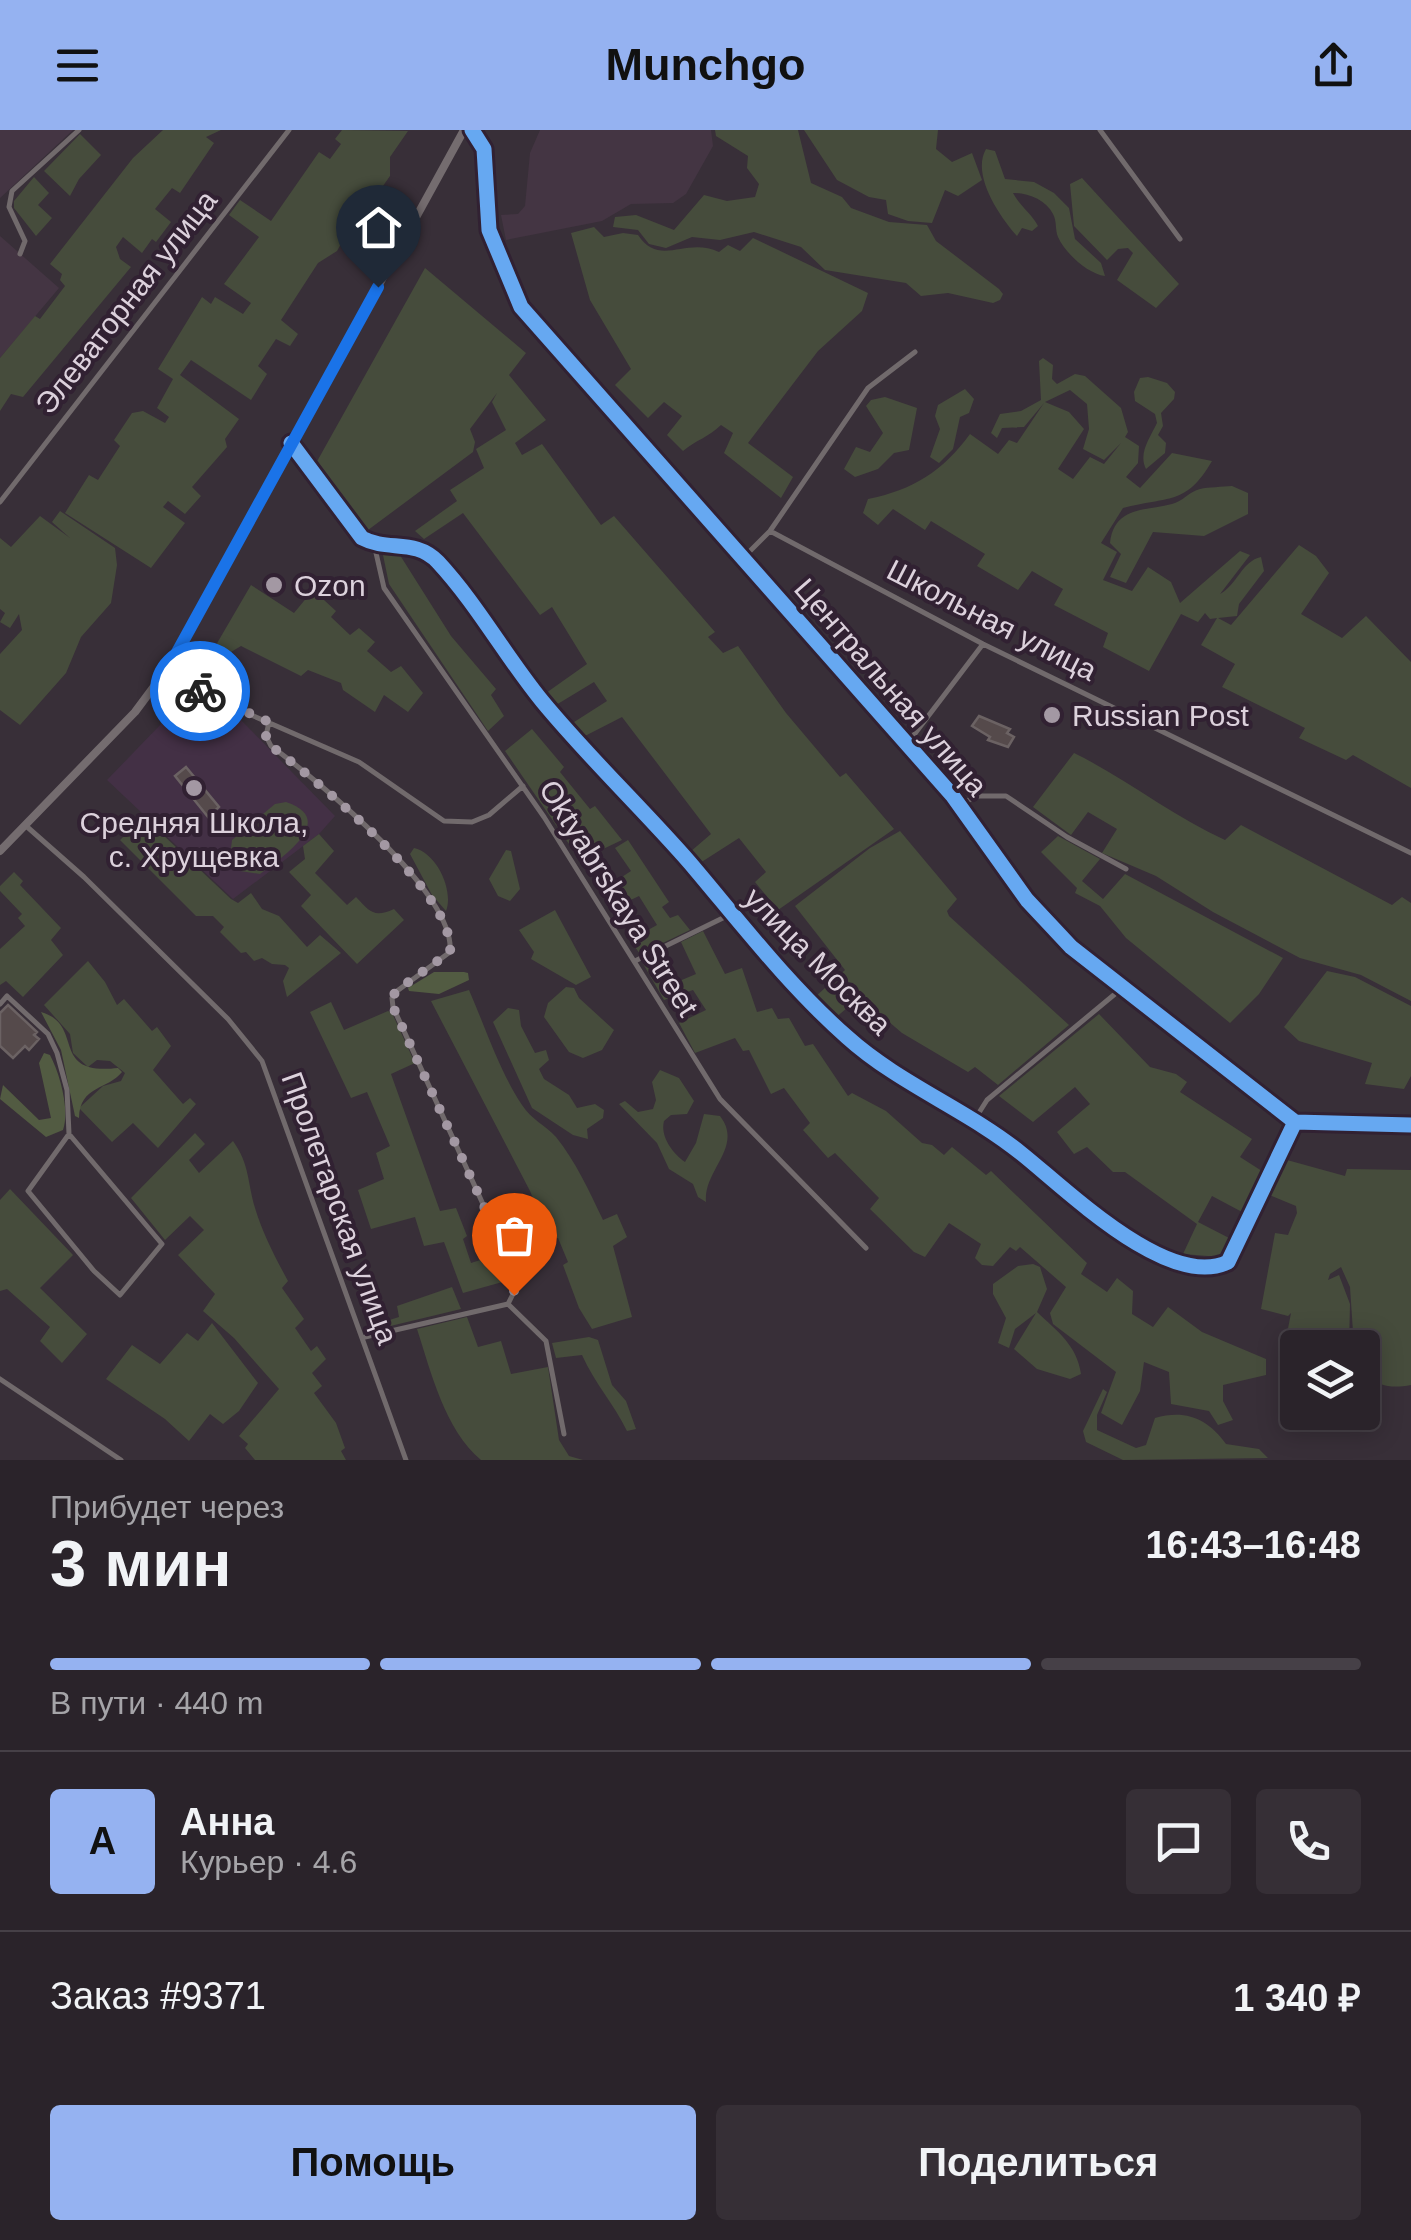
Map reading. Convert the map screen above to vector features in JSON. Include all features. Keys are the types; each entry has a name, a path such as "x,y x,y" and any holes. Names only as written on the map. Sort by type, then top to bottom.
{"main road":[{"path":"0,851 135,712 170,665 464,130"}],"street":[{"path":"20,254 26,241 9,207 12,191 80,130"},
{"name":"Элеваторная улица","path":"0,502 289,130"},
{"name":"Центральная улица","path":"472,130 484,150 489,230 521,306 960,806 1027,900 1071,947 1295,1122"},
{"path":"1100,130 1180,240"},
{"path":"742,559 770,530 868,388 914,352"},
{"path":"291,442 362,538 374,544"},
{"name":"Школьная улица","path":"770,530 983,644 1411,853"},
{"name":"Oktyabrskaya Street","path":"374,544 384,588 524,786 720,1099 866,1248"},
{"name":"улица Москва","path":"374,544 411,545 437,562 540,698 731,914 848,1038 913,1084 975,1119 1143,1248 1178,1262 1222,1265 1232,1255 1295,1122"},
{"path":"906,744 983,644"},
{"path":"170,665 199,690 359,762 402,796 444,821 472,822 489,815 524,786"},
{"path":"269,722 266,736 271,746 363,822 422,888 448,932 450,952 392,998 514,1272 517,1286 508,1304"},
{"path":"960,806 976,796 1006,796 1067,837 1126,869"},
{"name":"Пролетарская улица","path":"25,825 84,877 214,1005 262,1061 406,1460"},
{"path":"636,960 731,914"},
{"path":"975,1119 987,1100 1121,989"},
{"path":"0,1004 7,996 48,1034 67,1090 69,1134 162,1244 120,1295 94,1271 28,1191 69,1134"},
{"path":"1295,1122 1411,1125"},
{"path":"364,1337 508,1304"},
{"path":"508,1304 546,1341 564,1434"},
{"path":"0,1379 121,1460"}],"shaded area":[{"path":"0,130 73,130 0,198"},
{"path":"540,130 711,130 713,146 686,194 673,203 631,204 602,221 506,240 501,215 518,214 525,206 530,153"},
{"path":"0,236 59,288 0,358"},
{"path":"189,695 238,717 335,816 319,834 233,899 107,780"}],"green space":[{"path":"163,130 221,130 206,137 214,143 180,193 172,188 155,209 171,222 156,242 152,239 142,253 123,237 116,247 120,259 131,267 23,397 11,394 0,411 0,358 35,316 40,319 65,286 60,280 62,274 50,264 133,158"},
{"path":"342,130 408,131 390,157 390,176 378,193 371,190 337,251 318,263 281,320 298,334 290,346 276,339 258,366 267,374 251,400 191,360 180,375 239,419 225,439 227,447 192,487 201,496 185,514 168,501 163,507 185,523 151,568 65,513 89,475 98,480 120,446 114,440 132,413 143,411 165,423 169,417 157,408 173,379 158,369 202,297 211,304 215,297 243,314 251,303 224,284 259,237 229,215 240,200 271,221 319,152 330,159 341,144 335,139"},
{"path":"715,130 798,130 811,183 842,197 851,208 889,222 927,225 936,241 999,289 1003,294 1000,300 993,303 948,293 921,296 906,283 825,270 801,247 754,232 720,240 692,237 666,248 649,244 638,230 613,227 615,217 636,215 674,230 704,195 727,201 755,197 759,184 747,168 748,156 716,136"},
{"path":"804,130 938,130 936,149 952,162 972,153 982,180 958,196 945,190 932,223 908,221 888,214 886,200 869,197 837,180"},
{"path":"80,134 101,155 79,179 70,196 44,171"},
{"path":"986,149 995,151 1005,179 1034,182 1054,193 1069,208 1075,239 1101,263 1105,276 1085,267 1066,250 1046,205 1013,193 1038,226 1032,231 1022,228 1017,236 985,183 982,159"},
{"path":"34,177 49,193 38,205 52,218 36,236 14,208 14,201"},
{"path":"1082,178 1179,284 1156,308 1117,280 1133,253 1128,248 1118,249 1107,260 1074,226 1070,184"},
{"path":"594,227 604,237 638,235 646,245 665,251 696,247 719,252 728,245 740,251 753,238 868,293 862,311 818,351 748,443 793,477 781,498 724,453 733,433 721,425 683,451 667,435 682,416 664,402 648,418 615,385 631,369 590,300 571,233"},
{"path":"425,268 526,353 509,375 546,420 515,443 522,455 542,444 601,525 614,516 715,632 708,637 723,653 738,646 786,713 840,777 846,773 894,829 778,910 755,882 766,872 739,838 700,863 690,852 711,834 622,717 583,737 571,724 607,701 594,682 556,705 546,693 587,664 552,607 540,615 463,513 424,539 415,531 457,501 450,490 484,468 476,449 506,430 492,402 497,393 470,429 475,442 473,452 364,533 315,465"},
{"path":"1043,358 1053,365 1052,379 1057,384 1075,374 1085,376 1121,408 1128,432 1125,437 1139,446 1138,463 1126,477 1140,488 1172,453 1212,461 1193,486 1175,497 1123,508 1101,543 1117,552 1103,580 1132,591 1148,567 1171,582 1180,603 1240,551 1250,555 1220,594 1249,563 1261,557 1264,571 1239,604 1237,616 1218,618 1231,625 1299,545 1316,556 1329,573 1301,614 1342,638 1366,616 1411,662 1411,788 1353,755 1346,760 1299,738 1305,728 1222,687 1235,664 1201,645 1217,618 1210,619 1205,613 1198,622 1181,614 1149,671 1103,647 1108,633 1054,605 1063,589 1032,571 1018,590 977,566 985,554 931,521 925,530 893,509 878,525 863,513 868,499 926,477 970,434 998,454 1009,440 1017,443 1044,403 1024,427 1002,428 997,438 991,433 1000,414 1021,411 1041,400 1039,361","holes":["1070,390 1087,404 1089,429 1083,449 1104,460 1121,443 1104,464 1090,457 1073,479 1058,469 1084,429 1069,412 1045,402"]},
{"path":"1140,378 1167,383 1175,392 1174,399 1161,413 1163,426 1158,435 1166,443 1165,453 1146,469 1144,451 1157,423 1155,414 1135,401 1134,392"},
{"path":"965,389 974,399 969,413 960,417 953,449 939,463 930,457 940,429 935,416 938,405"},
{"path":"885,397 917,408 909,450 894,453 878,469 855,477 844,469 856,447 870,452 883,433 866,406 871,400"},
{"path":"1232,486 1248,493 1248,514 1204,536 1153,532 1126,583 1110,577 1121,554 1110,543 1118,522 1125,516 1176,503 1200,489"},
{"path":"60,511 115,548 117,565 111,603 81,637 66,673 20,725 0,710 0,654 22,630 19,614 10,628 0,622 5,613 0,609 0,538 11,547 40,516 70,538 52,522"},
{"path":"398,552 451,636 496,689 491,695 504,716 488,731 389,584 383,555"},
{"path":"251,585 294,613 313,590 336,611 331,617 350,635 359,628 375,642 367,651 391,672 401,666 423,693 408,712 384,695 375,712 343,690 341,683 308,670 301,676 241,646 231,652 216,645"},
{"path":"532,729 564,767 560,772 590,809 595,806 622,840 580,860 505,751"},
{"path":"1074,753 1225,840 1241,825 1392,905 1402,897 1411,903 1411,1001 1361,975 1300,958 1213,912 1156,876 1102,853 1117,829 1088,812 1071,835 1033,807"},
{"path":"286,802 301,810 307,819 307,829 291,849 260,874 240,871 230,857 232,840 275,804"},
{"path":"144,817 231,899 238,903 251,893 262,909 279,916 307,947 320,935 341,953 287,997 283,981 289,968 262,958 254,961 246,952 241,953 220,932 224,927 213,916 196,916 120,840"},
{"path":"900,831 957,899 947,911 949,916 1069,1025 998,1085 975,1067 968,1072 902,1033 860,997 834,1019 815,997 845,970 795,906 870,848"},
{"path":"319,834 334,851 315,873 347,905 356,897 373,912 394,909 404,920 357,964 301,906 311,895 289,872 305,859 303,846"},
{"path":"1058,836 1100,859 1082,881 1103,899 1125,874 1283,958 1259,994 1230,1023 1126,938 1100,906 1075,893 1077,888 1041,852"},
{"path":"628,840 669,902 662,907 670,918 678,915 690,930 640,954 630,940 657,925 639,896 612,909 602,890 631,871 615,848"},
{"path":"414,848 430,857 442,874 448,893 446,911 432,895 410,854"},
{"path":"506,850 511,851 520,889 510,901 498,896 489,879"},
{"path":"14,872 23,881 20,885 61,928 51,940 63,955 23,997 6,981 0,985 0,949 25,926 18,918 22,914 0,891"},
{"path":"555,910 591,977 576,985 531,959 534,952 519,930"},
{"path":"703,931 725,974 742,968 757,1012 772,1008 778,1019 789,1018 805,1046 813,1044 848,1096 852,1093 886,1111 922,1143 932,1145 944,1155 952,1147 986,1175 991,1171 1087,1263 1081,1274 1107,1292 1117,1278 1133,1291 1132,1314 1153,1327 1168,1307 1202,1332 1266,1359 1266,1375 1223,1385 1223,1401 1233,1420 1218,1425 1209,1411 1171,1404 1169,1372 1144,1362 1140,1391 1122,1425 1101,1413 1116,1372 1053,1324 1050,1313 1066,1287 1020,1247 1016,1251 1010,1247 993,1266 982,1265 975,1258 981,1244 949,1223 925,1257 914,1252 870,1209 879,1198 835,1153 828,1158 803,1130 810,1123 784,1088 771,1094 749,1050 743,1051 735,1038 695,1053 679,1023 706,1010 693,990 664,1000 642,962 661,953 677,982 696,974 681,942"},
{"path":"88,961 117,1005 124,999 152,1031 157,1027 171,1046 153,1070 183,1104 190,1098 196,1104 158,1148 133,1123 112,1142 79,1108 103,1086 121,1081 125,1073 110,1061 97,1060 88,1067 73,1053 70,1034 44,1005"},
{"path":"1327,971 1355,977 1411,1006 1411,1076 1404,1089 1365,1084 1372,1063 1299,1041 1284,1027"},
{"path":"434,972 464,972 469,980 439,994 409,991"},
{"path":"566,987 574,988 579,998 614,1030 602,1050 583,1058 569,1052 544,1017 548,1003"},
{"path":"469,990 522,1105 556,1137 603,1220 617,1214 627,1237 613,1246 632,1317 592,1329 579,1308 558,1238 550,1239 530,1191 431,1001"},
{"path":"331,1002 344,1030 388,1011 392,1013 415,1063 391,1074 440,1211 456,1208 467,1236 463,1239 471,1263 499,1254 509,1277 506,1281 463,1293 444,1242 424,1246 415,1217 371,1229 358,1190 384,1179 376,1153 390,1146 367,1092 351,1098 310,1012"},
{"path":"508,1008 519,1010 521,1026 535,1053 546,1050 549,1060 539,1069 544,1079 569,1095 577,1108 595,1104 604,1110 603,1118 587,1129 588,1139 573,1135 532,1108 493,1022"},
{"path":"41,1012 62,1027 75,1057 83,1064 118,1068 122,1072 84,1099 79,1118 75,1116 61,1050"},
{"path":"1099,1014 1150,1067 1176,1074 1187,1082 1180,1092 1252,1139 1240,1157 1265,1173 1244,1213 1212,1196 1198,1222 1231,1239 1220,1257 1183,1254 1197,1224 1125,1172 1113,1172 1087,1147 1074,1154 1057,1132 1090,1104 1075,1087 1033,1122 999,1096"},
{"path":"44,1053 50,1055 57,1072 65,1113 63,1130 46,1137 0,1099 3,1085 39,1120 51,1118 39,1063"},
{"path":"660,1070 679,1078 694,1101 687,1114 671,1115 664,1121 665,1138 680,1158 685,1162 696,1143 704,1114 720,1116 726,1127 728,1138 710,1179 706,1202 698,1197 693,1184 669,1169 657,1143 619,1104 625,1101 638,1112 653,1109 656,1100 652,1082"},
{"path":"195,1133 205,1144 189,1160 199,1173 233,1141 242,1158 258,1218 288,1281 282,1288 304,1319 295,1328 311,1351 317,1346 326,1359 312,1373 322,1386 314,1393 336,1423 346,1460 255,1460 245,1448 248,1444 239,1436 279,1389 234,1338 203,1311 215,1294 178,1255 204,1230 190,1216 165,1240 131,1198"},
{"path":"1287,1160 1345,1176 1347,1169 1411,1170 1411,1385 1380,1384 1380,1330 1353,1330 1350,1287 1341,1267 1328,1280 1339,1275 1350,1304 1349,1330 1288,1330 1291,1313 1288,1316 1261,1309 1275,1233 1288,1235 1297,1213 1296,1206 1267,1194"},
{"path":"10,1189 73,1255 40,1288 87,1334 62,1363 40,1341 50,1327 7,1289 0,1291 0,1200"},
{"path":"1018,1266 1040,1267 1047,1289 1037,1312 1065,1339 1079,1364 1081,1374 1070,1379 1037,1369 1014,1349 1036,1313 1015,1329 1009,1348 998,1343 1006,1318 993,1294 993,1284"},
{"path":"452,1287 461,1309 378,1329 377,1324 399,1317 397,1306"},
{"path":"467,1317 478,1347 501,1341 511,1374 548,1367 559,1440 569,1456 583,1460 481,1460 468,1448 441,1399 417,1329"},
{"path":"212,1323 258,1383 239,1411 223,1424 210,1414 189,1441 165,1419 106,1379 132,1345 160,1364 187,1333 198,1341"},
{"path":"589,1337 598,1340 612,1385 626,1401 636,1429 627,1431 582,1355 556,1358 552,1343"},
{"path":"1103,1389 1107,1392 1097,1415 1097,1430 1136,1448 1146,1445 1155,1418 1177,1415 1204,1422 1226,1444 1259,1449 1268,1458 1123,1460 1086,1442 1083,1431"}],"building":[{"path":"979,716 1010,729 1007,733 1014,737 1008,747 988,740 990,737 972,726"},
{"name":"Средняя Школа, с. Хрущевка","path":"186,767 219,807 208,817 175,776"},
{"path":"8,1005 37,1032 34,1035 39,1039 13,1058 0,1046 0,1013"}],"cycle path":[{"path":"472,130 484,149 489,230 521,307 952,795 1027,900 1071,947 1295,1122 1411,1125"},
{"path":"291,443 362,538 420,550 438,562 560,722 672,843 805,997 867,1054 1001,1138 1119,1232 1177,1262 1204,1267 1228,1262 1295,1122"}],"way so far":[{"path":"200,691 269,722 266,736 271,746 363,822 422,888 448,932 450,952 396,991 393,1007 514,1272 514,1295"}],"place":[{"name":"Ozon","path":"274,585"},
{"name":"Russian Post","path":"1052,715"},
{"name":"Средняя Школа, с. Хрущевка","path":"194,788"}],"route":[{"path":"200,691 170,665 378,287"}]}
